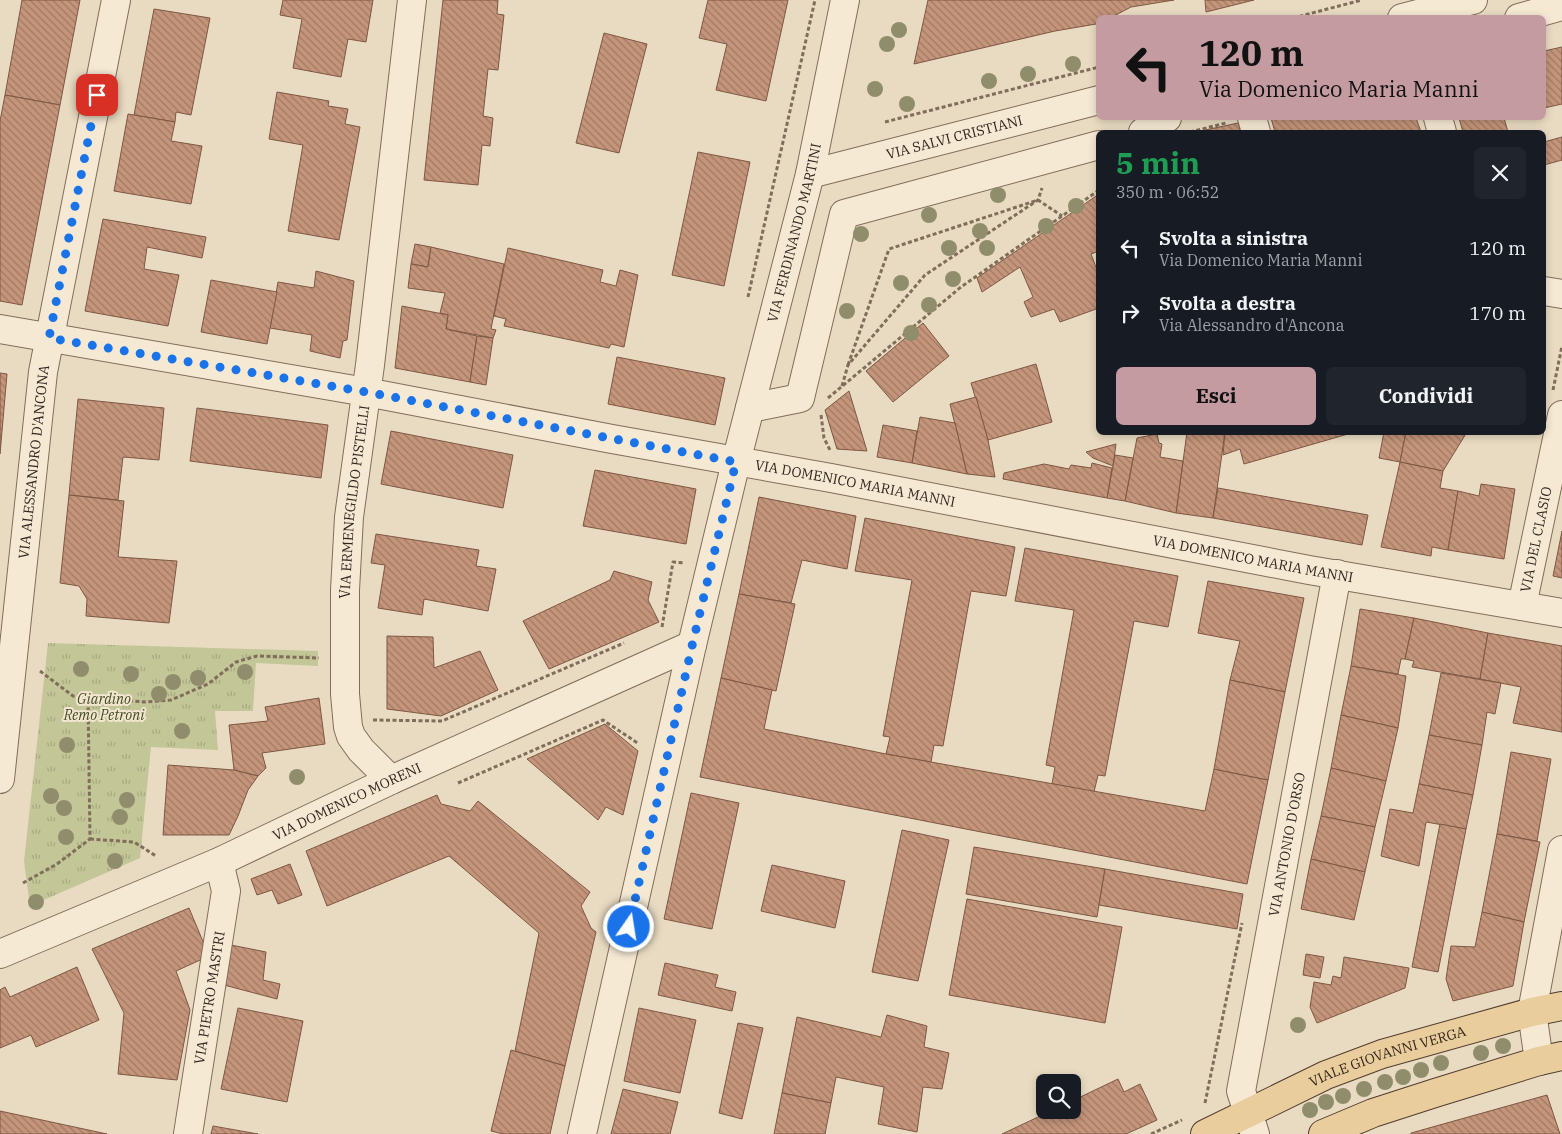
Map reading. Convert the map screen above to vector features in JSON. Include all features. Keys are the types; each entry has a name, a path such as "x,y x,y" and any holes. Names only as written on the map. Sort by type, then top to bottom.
{"main road":[{"name":"VIALE GIOVANNI VERGA","path":"1195,1126 1252,1123 1326,1075 1382,1054 1532,1012 1562,1006"},
{"path":"1323,1134 1374,1113 1550,1059"}],"street":[{"name":"VIA ALESSANDRO D'ANCONA","path":"0,779 43,372 116,0"},
{"name":"VIA ERMENEGILDO PISTELLI","path":"391,780 356,744 348,727 345,712 345,590 349,517 366,392 412,0"},
{"name":"VIA FERDINANDO MARTINI","path":"582,1134 692,646 736,462 810,174 845,0"},
{"path":"1414,15 1472,0"},
{"path":"1530,15 1562,6"},
{"name":"VIA SALVI CRISTIANI","path":"810,174 1096,101"},
{"path":"1151,130 1164,120"},
{"path":"1240,120 1253,130"},
{"path":"798,216 844,214 1096,146"},
{"path":"750,408 800,398 844,214"},
{"path":"1546,290 1562,294"},
{"name":"VIA DOMENICO MARIA MANNI","path":"0,329 366,392 1337,574 1562,613"},
{"name":"VIA DEL CLASIO","path":"1522,606 1562,415"},
{"name":"VIA ANTONIO D'ORSO","path":"1252,1123 1241,1091 1337,574"},
{"name":"VIA DOMENICO MORENI","path":"0,954 219,862 391,780 692,646"},
{"path":"1550,1059 1532,1012 1562,850"},
{"name":"VIA PIETRO MASTRI","path":"188,1134 226,891 219,862"}],"path":[{"path":"746,305 815,0"},
{"path":"1304,15 1362,0"},
{"path":"885,122 1096,68"},
{"path":"1198,130 1240,120"},
{"path":"848,365 925,275 1038,200 1043,185"},
{"path":"825,401 961,287 1096,192"},
{"path":"1038,200 1062,216"},
{"path":"842,386 890,249 1038,200"},
{"path":"819,406 824,438 830,449 837,453"},
{"path":"655,630 663,627 673,562 684,563 686,554"},
{"path":"370,720 442,721 628,641"},
{"path":"40,671 73,696 144,702 171,700 208,684 236,662 257,656 324,658"},
{"path":"88,698 90,839"},
{"path":"457,783 604,720 639,744"},
{"path":"23,883 57,864 90,839 134,842 156,856"},
{"path":"1151,1134 1195,1126"}],"green space":[{"name":"Giardino Remo Petroni","path":"48,643 318,651 318,666 256,663 253,711 215,711 218,750 151,747 140,858 30,906 24,861"}],"building":[{"path":"22,0 80,0 60,105 5,95"},
{"path":"283,0 373,0 366,42 348,39 341,77 293,68 302,19 280,15"},
{"path":"443,0 498,0 497,14 504,15 498,70 488,69 483,116 493,118 490,146 482,145 478,185 424,180"},
{"path":"708,0 788,0 766,101 716,90 727,44 699,38"},
{"path":"928,0 1174,0 1131,7 1116,15 1096,15 1096,24 1055,31 914,64"},
{"path":"1205,0 1254,0 1206,12"},
{"path":"154,9 210,18 191,115 176,112 175,122 134,115"},
{"path":"604,33 647,44 619,153 576,143"},
{"path":"1562,47 1562,104 1546,108 1546,51"},
{"path":"277,92 329,101 328,106 348,109 345,124 360,127 339,240 288,231 303,145 269,139"},
{"path":"5,95 60,105 22,305 0,301 0,121"},
{"path":"128,114 175,122 171,141 202,146 191,204 114,191"},
{"path":"1272,120 1417,120 1420,130 1274,130"},
{"path":"1460,120 1505,120 1507,130 1462,130"},
{"path":"1238,123 1240,130 1205,130"},
{"path":"1562,137 1562,160 1546,164 1546,141"},
{"path":"698,152 750,162 724,286 672,275"},
{"path":"1096,196 1096,252 1091,254 1096,267 1096,309 1060,322 1054,309 1031,317 1024,302 1033,297 1020,267 982,292 977,278"},
{"path":"103,219 206,237 202,258 147,247 144,269 179,275 168,326 85,311"},
{"path":"415,244 431,247 428,267 411,264"},
{"path":"431,247 504,264 491,329 496,330 493,338 446,329 448,315 440,313 445,293 408,288 411,264 428,267"},
{"path":"508,248 603,270 600,282 616,286 620,270 638,275 624,347 611,344 609,348 504,326 506,319 494,316"},
{"path":"316,271 354,281 347,340 343,341 340,358 310,351 312,335 270,328 278,282 314,288"},
{"path":"211,280 277,292 267,344 201,332"},
{"path":"402,306 448,315 446,329 477,336 470,382 395,368"},
{"path":"923,323 949,356 893,402 866,371"},
{"path":"477,336 493,338 486,385 470,382"},
{"path":"617,357 725,378 715,425 608,404"},
{"path":"1036,364 1052,422 988,440 971,383"},
{"path":"0,373 7,374 0,454"},
{"path":"849,391 867,451 837,449 825,410"},
{"path":"976,397 988,440 995,477 967,474 950,404"},
{"path":"78,399 164,408 159,460 123,457 118,500 69,495"},
{"path":"197,408 328,425 321,478 190,461"},
{"path":"920,417 955,423 967,474 912,463"},
{"path":"883,425 917,431 912,463 877,457"},
{"path":"391,431 513,455 503,508 381,484"},
{"path":"1157,435 1159,443 1162,444 1160,457 1183,461 1176,513 1125,501 1137,438"},
{"path":"1187,435 1225,435 1213,518 1176,513"},
{"path":"1225,435 1345,435 1244,464 1240,449 1223,455"},
{"path":"1383,435 1405,435 1400,462 1379,458"},
{"path":"1405,435 1465,435 1443,471 1400,462"},
{"path":"1116,444 1113,466 1093,458 1086,452"},
{"path":"1115,455 1133,458 1125,501 1107,498"},
{"path":"1400,462 1443,471 1440,488 1458,491 1448,550 1432,547 1431,556 1381,547"},
{"path":"1092,463 1112,468 1107,498 1003,479 1004,473 1044,464 1069,469 1071,465 1091,468"},
{"path":"595,470 696,489 686,544 583,526"},
{"path":"1481,484 1515,489 1504,559 1448,550 1458,491 1479,496"},
{"path":"1218,488 1368,515 1362,545 1213,518"},
{"path":"69,495 124,501 118,557 177,561 169,623 86,616 87,599 79,586 60,583"},
{"path":"759,497 856,516 847,569 802,560 791,603 739,594"},
{"path":"865,518 1015,547 1006,596 971,591 943,746 934,745 931,762 886,754 890,737 883,736 912,580 855,571"},
{"path":"1562,531 1562,578 1553,576"},
{"path":"376,534 479,550 476,566 496,569 488,611 424,599 422,615 378,608 385,565 371,563"},
{"path":"1025,548 1178,576 1168,627 1134,621 1105,776 1098,775 1094,792 1052,784 1055,767 1046,765 1074,610 1015,601"},
{"path":"614,571 652,582 648,600 659,622 549,669 523,621 610,580"},
{"path":"1208,581 1304,598 1285,692 1230,680 1240,641 1198,633"},
{"path":"739,594 795,604 776,691 721,678"},
{"path":"1360,609 1414,618 1405,659 1401,659 1398,674 1351,666"},
{"path":"1414,618 1488,633 1480,679 1412,667 1414,661 1405,659"},
{"path":"1488,633 1562,646 1562,732 1513,723 1521,687 1480,679"},
{"path":"387,636 433,637 434,668 480,651 498,690 441,716 387,709"},
{"path":"1351,666 1406,676 1398,728 1341,715"},
{"path":"1441,673 1501,683 1495,714 1487,712 1482,745 1429,735"},
{"path":"721,678 772,690 764,729 886,754 1205,811 1214,769 1268,780 1247,884 700,777"},
{"path":"1230,680 1285,692 1268,780 1214,769"},
{"path":"319,698 325,744 262,753 266,768 258,776 234,770 229,725 268,721 265,707"},
{"path":"1341,715 1398,728 1386,781 1331,768"},
{"path":"605,724 638,751 623,815 606,807 598,820 527,759"},
{"path":"1429,735 1482,745 1473,795 1419,784"},
{"path":"1511,752 1551,759 1537,841 1497,834"},
{"path":"168,765 234,770 258,776 248,790 229,835 163,835"},
{"path":"1331,768 1386,781 1375,827 1321,816"},
{"path":"1419,784 1473,795 1466,829 1426,822 1419,866 1381,856 1390,809 1413,813"},
{"path":"691,793 739,803 712,929 664,919"},
{"path":"437,795 441,804 470,811 478,801 590,892 581,906 591,928 596,932 565,1066 515,1051 539,933 449,856 327,906 306,851"},
{"path":"1321,816 1375,827 1365,872 1311,859"},
{"path":"1440,824 1466,829 1438,972 1412,967"},
{"path":"902,830 949,840 918,981 872,972"},
{"path":"1497,834 1540,842 1524,922 1482,912"},
{"path":"974,847 1105,869 1097,917 966,894"},
{"path":"1311,859 1365,872 1354,920 1301,909"},
{"path":"290,864 302,895 278,904 272,890 257,895 251,879"},
{"path":"772,865 845,881 835,928 761,911"},
{"path":"1105,869 1243,894 1237,929 1099,905"},
{"path":"967,899 1122,927 1105,1023 949,995"},
{"path":"189,908 209,956 176,971 190,1010 177,1080 118,1074 124,1013 92,949"},
{"path":"1482,912 1524,922 1513,986 1453,1001 1446,979 1451,946 1475,947"},
{"path":"231,945 266,952 263,980 280,984 277,999 224,985"},
{"path":"1306,954 1324,957 1320,978 1303,975"},
{"path":"1344,957 1409,968 1405,988 1317,1023 1310,1007 1314,982 1331,985 1333,976 1341,978"},
{"path":"665,963 718,975 715,987 736,992 732,1011 658,995"},
{"path":"77,967 99,1020 36,1047 31,1035 0,1048 0,990 5,987 10,997"},
{"path":"238,1008 303,1021 287,1102 221,1089"},
{"path":"639,1008 696,1020 680,1093 624,1081"},
{"path":"887,1015 927,1026 924,1047 949,1053 942,1089 923,1087 917,1132 878,1124 884,1087 836,1077 831,1103 782,1093 797,1017 881,1037"},
{"path":"738,1023 763,1028 742,1119 719,1113"},
{"path":"511,1050 565,1066 550,1134 503,1134 491,1131"},
{"path":"1118,1079 1124,1092 1140,1084 1157,1120 1126,1134 1002,1134 1036,1118 1081,1119 1081,1097"},
{"path":"623,1089 678,1102 670,1134 611,1134"},
{"path":"782,1093 831,1103 825,1134 774,1134"},
{"path":"1547,1095 1560,1134 1411,1134 1411,1133"},
{"path":"0,1111 107,1134 0,1134"},
{"path":"213,1126 258,1134 211,1134"}],"route":[{"path":"97,95 49,338 366,392 736,462 692,646 629,927"}]}
